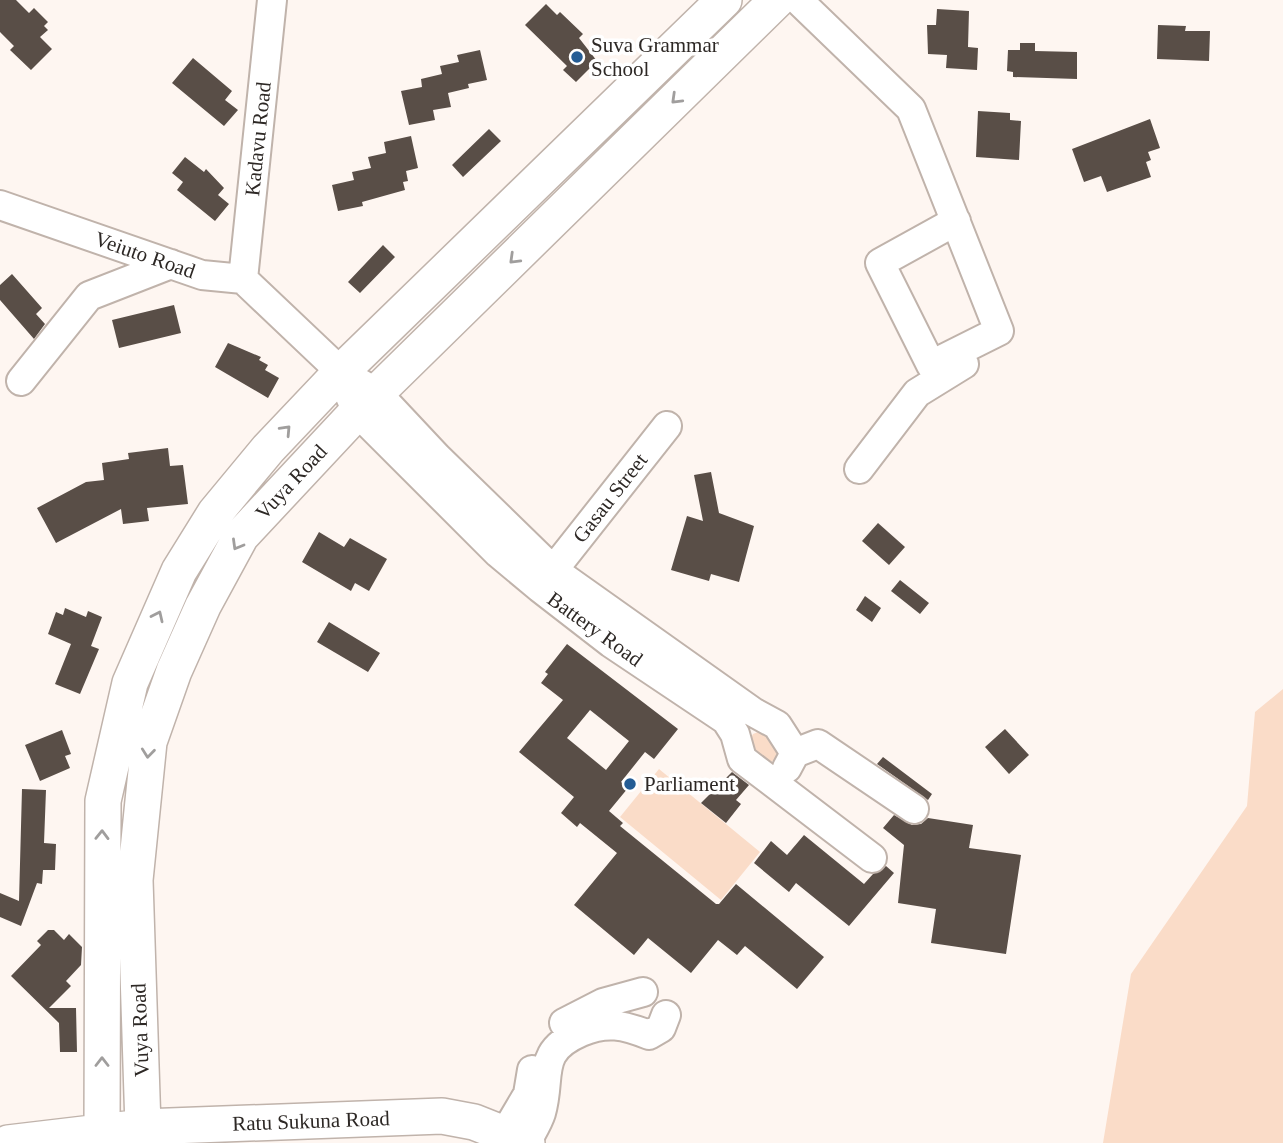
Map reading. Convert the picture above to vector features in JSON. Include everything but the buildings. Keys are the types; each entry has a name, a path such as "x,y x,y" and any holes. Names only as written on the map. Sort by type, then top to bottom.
{"main road":[{"name":"Vuya Road","path":"102,1130 103,801 130,683 179,571 215,513 268,449 341,372 724,0"},
{"name":"Vuya Road","path":"144,1127 135,880 149,742 178,660 203,606 241,536 367,403 777,0"},
{"name":"Ratu Sukuna Road","path":"8,1143 144,1127 442,1116 519,1139"}],"street":[{"name":"Kadavu Road","path":"243,279 272,0"},
{"path":"798,0 911,109 956,221 999,331 931,365 880,263 956,221"},
{"name":"Veiuto Road","path":"0,205 202,275 243,279"},
{"path":"21,381 89,296 171,264"},
{"path":"243,279 341,372"},
{"path":"859,470 917,393 971,359 992,334"},
{"name":"Battery Road","path":"341,372 367,403 437,457 546,579 611,643 726,720 735,734 742,759 872,858"},
{"name":"Gasau Street","path":"546,579 667,426"},
{"name":"Battery Road","path":"546,579 777,725 795,753"},
{"path":"735,734 753,712"},
{"path":"769,778 785,771 795,753 818,744 914,809"},
{"path":"519,1139 535,1049 547,1031 603,1003 643,992"},
{"path":"519,1139 541,1114 547,1066 561,1041 594,1027 620,1023 649,1035 661,1028 666,1015"}],"shaded area":[{"path":"1283,689 1283,1143 1103,1143 1131,974 1247,806 1255,712"},
{"path":"763,730 781,749 774,760 761,764 748,743 753,734"},
{"path":"659,769 760,852 721,900 620,817"}],"place":[{"name":"Suva Grammar School","path":"577,57"},
{"name":"Parliament","path":"630,784"}]}
